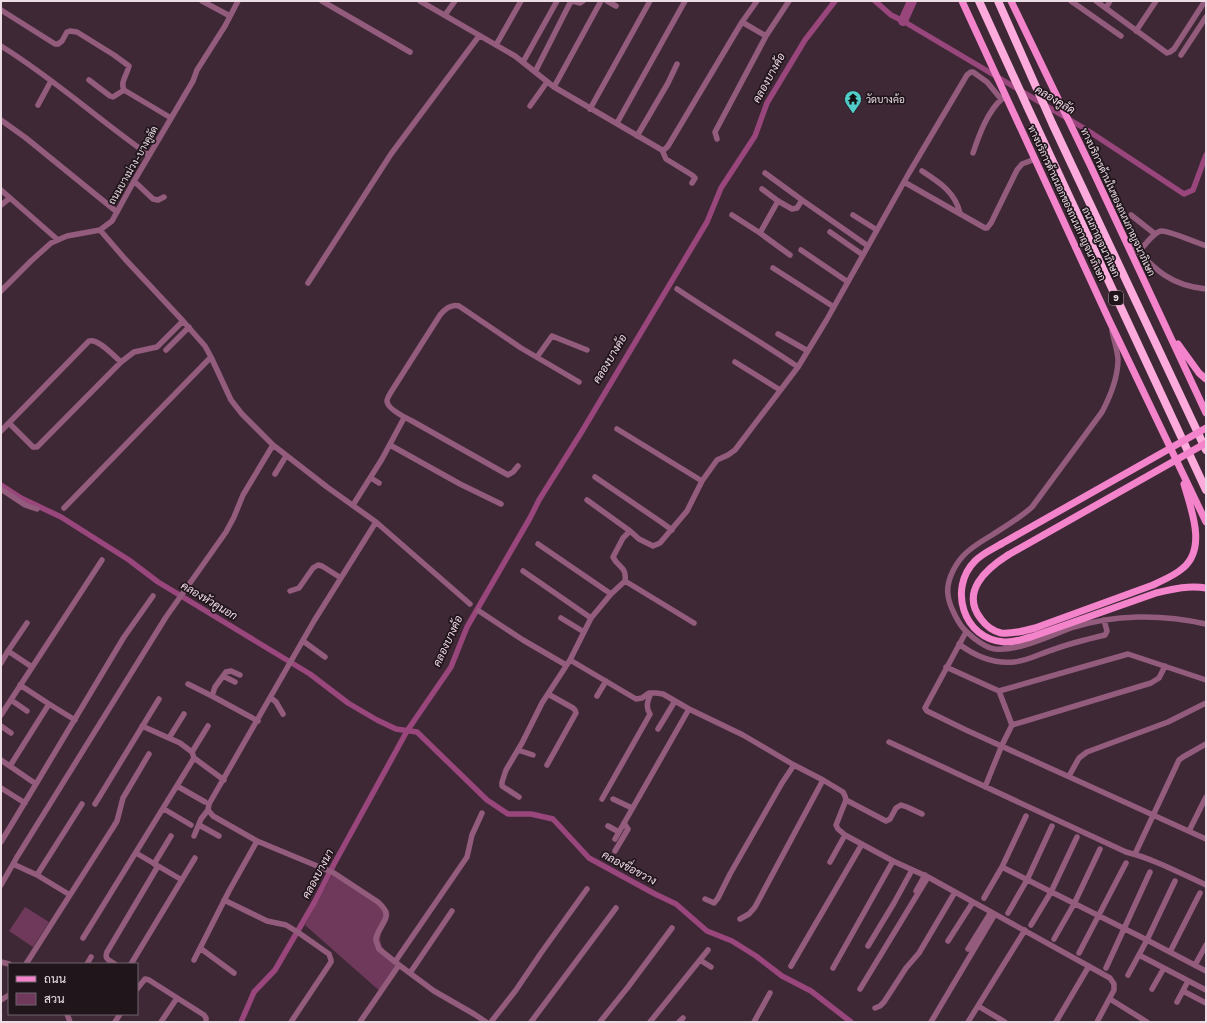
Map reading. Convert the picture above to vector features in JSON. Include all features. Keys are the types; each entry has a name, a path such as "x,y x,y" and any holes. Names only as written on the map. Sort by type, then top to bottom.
{"highway":[{"name":"ถนนกาญจนาภิเษก","path":"979,1 1206,490"},
{"name":"ถนนกาญจนาภิเษก","path":"998,1 1052,123 1206,450"}],"main road":[{"name":"ทางบริการด้านนอกของถนนกาญจนาภิเษก","path":"962,1 994,70 1003,95 1035,159 1109,320 1206,522"},
{"name":"ทางบริการด้านในของถนนกาญจนาภิเษก","path":"1011,1 1076,135 1206,413"},
{"path":"1166,327 1199,374 1206,379"},
{"path":"1206,428 983,554 975,561 966,575 963,581 962,596 965,614 973,627 986,637 1004,642 1013,642 1156,593 1190,586 1206,588"},
{"path":"1179,466 1196,538 1195,550 1190,560 1183,568 1153,585 1035,628 1016,633 1000,632 988,626 978,616 974,604 974,593 976,586 986,571 994,564 1206,442"}],"street":[{"path":"202,1 230,16"},
{"name":"ถนนบางม่วง-บางคูลัด","path":"100,230 112,221 193,81 197,70 238,1"},
{"path":"322,1 410,52"},
{"path":"420,1 515,56 554,87 662,150 666,159 695,178 692,183"},
{"path":"445,15 456,1"},
{"path":"496,45 521,1"},
{"path":"523,62 557,1"},
{"path":"535,72 570,3 573,1 580,3 583,1"},
{"path":"554,87 601,1"},
{"path":"607,1 616,6"},
{"path":"590,109 650,1"},
{"path":"617,123 685,1"},
{"path":"662,150 668,146 756,1"},
{"path":"717,139 714,132 766,36 789,1"},
{"path":"1071,1 1121,36"},
{"path":"1096,1 1166,53 1173,51 1205,1"},
{"path":"1106,8 1110,1"},
{"path":"1136,31 1156,1"},
{"path":"1,10 55,44 62,41 67,32 74,31 127,64 129,66 123,81 124,90 171,118"},
{"path":"1181,55 1206,16"},
{"path":"742,22 766,36"},
{"path":"308,283 391,154 479,36"},
{"path":"1,46 51,80 149,156"},
{"path":"637,136 678,64"},
{"path":"587,500 652,546 660,543 672,530 687,511 702,481 717,460 735,450 798,367 967,75 974,72 1003,95 982,128 973,153"},
{"path":"38,105 51,80"},
{"path":"89,80 113,97 124,90"},
{"path":"530,106 547,82"},
{"path":"1,120 26,138 117,212"},
{"path":"904,182 984,228 987,228 991,223 1017,170 1022,164 1035,159"},
{"path":"922,171 944,186 957,205 960,213"},
{"path":"765,173 868,246"},
{"path":"134,181 153,199 158,200 164,197"},
{"path":"762,189 778,202 793,210 802,200"},
{"path":"1,190 58,240"},
{"path":"1,205 10,198"},
{"path":"760,233 778,202"},
{"path":"732,215 790,255"},
{"path":"853,215 877,230"},
{"path":"1131,215 1155,234"},
{"path":"1,291 51,243 67,236 100,230 205,346 231,400 238,410 286,456 376,522 470,604"},
{"path":"1138,252 1155,234 1161,231 1169,232 1206,246"},
{"path":"830,232 863,254"},
{"path":"1124,237 1152,266 1172,280 1182,285 1206,289"},
{"path":"801,250 848,282"},
{"path":"773,268 834,307"},
{"path":"677,290 798,367"},
{"path":"518,466 508,475 451,442 404,418 387,403 391,392 436,322 444,311 452,305 459,306 537,358 579,382"},
{"path":"1109,320 1118,357 1114,385 1102,412 1032,507 1011,524 972,547 963,556 956,566 949,583 948,595 955,614 966,632 986,646 996,649 1024,646 1073,628 1104,620 1131,617 1163,618 1206,624"},
{"path":"9,423 34,447 37,447 121,362 134,352 157,347 183,321"},
{"path":"166,350 188,327"},
{"path":"778,334 808,351"},
{"path":"537,358 552,336 564,339 587,350"},
{"path":"1,431 89,341 92,340 99,343 121,362"},
{"path":"64,508 211,356"},
{"path":"734,362 780,390"},
{"path":"353,505 371,478 404,418"},
{"path":"617,429 702,481"},
{"path":"1,885 21,850 175,604 226,532 243,495 273,445"},
{"path":"390,445 460,484 501,504"},
{"path":"275,474 286,456"},
{"path":"595,477 672,530"},
{"path":"371,478 379,483"},
{"path":"1,490 25,505 37,509"},
{"path":"194,836 201,820 208,810 209,804 293,658 376,522"},
{"path":"519,797 503,788 501,784 506,770 548,694 570,660 591,618 611,594 625,581 625,571 613,556 623,538 630,531"},
{"path":"538,544 611,594"},
{"path":"1,715 102,560"},
{"path":"290,591 299,588 313,568 318,565 341,578"},
{"path":"523,572 591,618"},
{"path":"625,581 694,622"},
{"path":"1,842 124,638 153,596"},
{"path":"478,611 566,665"},
{"path":"561,618 584,632"},
{"path":"959,644 970,653 983,658 996,662 1014,662 1105,634 1107,631 1104,620"},
{"path":"1,663 27,623"},
{"path":"966,632 946,667 926,706 926,710 966,730 1206,838"},
{"path":"303,641 325,657"},
{"path":"8,651 32,667"},
{"path":"946,667 999,691 1126,654 1206,680"},
{"path":"570,660 636,699 642,698 651,693 663,694 689,709 743,735 844,792 846,800 836,825 838,829 845,834 893,861 926,876 974,902 1110,978 1113,982 1114,990 1097,1022"},
{"path":"1012,725 1151,684 1159,678 1165,666"},
{"path":"212,696 223,676 228,671 240,675"},
{"path":"223,676 235,682"},
{"path":"598,696 606,681"},
{"path":"188,684 258,721"},
{"path":"20,685 75,720"},
{"path":"984,787 1012,725 999,691"},
{"path":"602,799 650,714 647,706 651,693"},
{"path":"547,765 576,713 573,708 548,694"},
{"path":"271,698 276,702 283,714"},
{"path":"95,804 159,699"},
{"path":"10,700 27,711"},
{"path":"658,729 675,701"},
{"path":"1069,776 1079,758 1087,752 1168,722 1206,703"},
{"path":"10,766 49,704"},
{"path":"615,839 689,709"},
{"path":"169,738 184,714"},
{"path":"1,726 11,733"},
{"path":"142,726 180,743 192,752 194,758 224,780"},
{"path":"192,752 208,726"},
{"path":"888,742 1126,852 1135,854 1206,885"},
{"path":"1135,854 1179,760 1206,744"},
{"path":"518,750 534,755"},
{"path":"27,963 117,821 123,798 149,754"},
{"path":"83,938 194,758"},
{"path":"1,760 36,784"},
{"path":"705,899 714,903 718,898 782,783 794,765"},
{"path":"740,919 749,914 755,907 823,780"},
{"path":"177,786 204,802"},
{"path":"1,788 25,803"},
{"path":"614,799 632,808"},
{"path":"846,800 886,821 890,819 896,808 901,805 922,814"},
{"path":"1189,831 1205,801"},
{"path":"37,875 82,804"},
{"path":"164,808 191,825"},
{"path":"208,810 213,816 257,841 334,873 378,902 387,912 386,918 378,932 376,941 379,949 434,991 486,1022"},
{"path":"360,1022 397,964 399,956 467,856 472,835 482,812"},
{"path":"984,898 1002,867 1026,816"},
{"path":"615,851 628,829 624,823"},
{"path":"199,825 219,836"},
{"path":"608,826 619,832"},
{"path":"1008,913 1052,826"},
{"path":"830,862 845,834"},
{"path":"113,963 105,956 171,836"},
{"path":"1031,925 1051,892 1077,838"},
{"path":"194,960 208,930 257,841"},
{"path":"791,966 862,844"},
{"path":"1054,939 1074,904 1100,849"},
{"path":"136,853 182,880"},
{"path":"132,963 195,858"},
{"path":"833,968 893,861"},
{"path":"1079,953 1126,863"},
{"path":"14,864 37,875 70,895"},
{"path":"1002,867 1206,971"},
{"path":"868,946 912,870"},
{"path":"1106,968 1150,872"},
{"path":"886,941 926,876"},
{"path":"860,989 926,876"},
{"path":"1128,975 1147,940 1175,881"},
{"path":"491,1022 516,990 587,889"},
{"path":"875,1008 884,1002 906,968 914,959 955,892"},
{"path":"1170,952 1200,893"},
{"path":"224,900 267,921 286,925 329,954 332,960 291,1022"},
{"path":"948,940 974,902"},
{"path":"531,1022 616,908"},
{"path":"410,973 452,910"},
{"path":"968,949 993,913"},
{"path":"931,1022 993,913"},
{"path":"600,1022 672,928"},
{"path":"968,1022 1025,930"},
{"path":"1195,965 1206,945"},
{"path":"200,948 234,973"},
{"path":"650,1022 708,950"},
{"path":"1139,955 1206,990"},
{"path":"87,963 90,957"},
{"path":"700,960 711,967"},
{"path":"1056,1022 1089,966"},
{"path":"1152,989 1164,968"},
{"path":"138,988 145,979 148,979 204,1015 206,1022"},
{"path":"1177,1002 1188,981"},
{"path":"1183,991 1206,1003"},
{"path":"754,1022 770,993"},
{"path":"161,1022 177,998"},
{"path":"1110,999 1147,1022"},
{"path":"978,1006 1005,1022"}],"green space":[{"path":"333,873 385,906 389,911 388,921 380,940 387,953 402,965 382,993 305,925"},
{"path":"25,907 49,922 33,947 9,931"}],"waterway":[{"name":"คลองบางค้อ","path":"241,1022 254,992 275,970 314,903 407,731 451,667 467,627 539,500 581,433 707,222 721,188 755,136 767,103 805,40 835,1"},
{"name":"คลองคูลัด","path":"875,1 891,15 1087,130 1184,194 1193,190 1206,155"},
{"name":"คลองบางค้อ","path":"903,21 912,1"},
{"name":"คลองขื่อขวาง","path":"1,485 21,498 61,517 129,560 158,582 310,674 348,703 396,729 417,732 487,800 508,814 531,814 553,819 589,858 676,904 707,931 732,941 756,956 782,976 811,991 851,1022"}],"place":[{"name":"วัดบางค้อ","path":"853,114"}],"water label":[{"name":"คลองหัวคูนอก","path":"209,601"},
{"name":"คลองบางนา","path":"318,874"}]}
